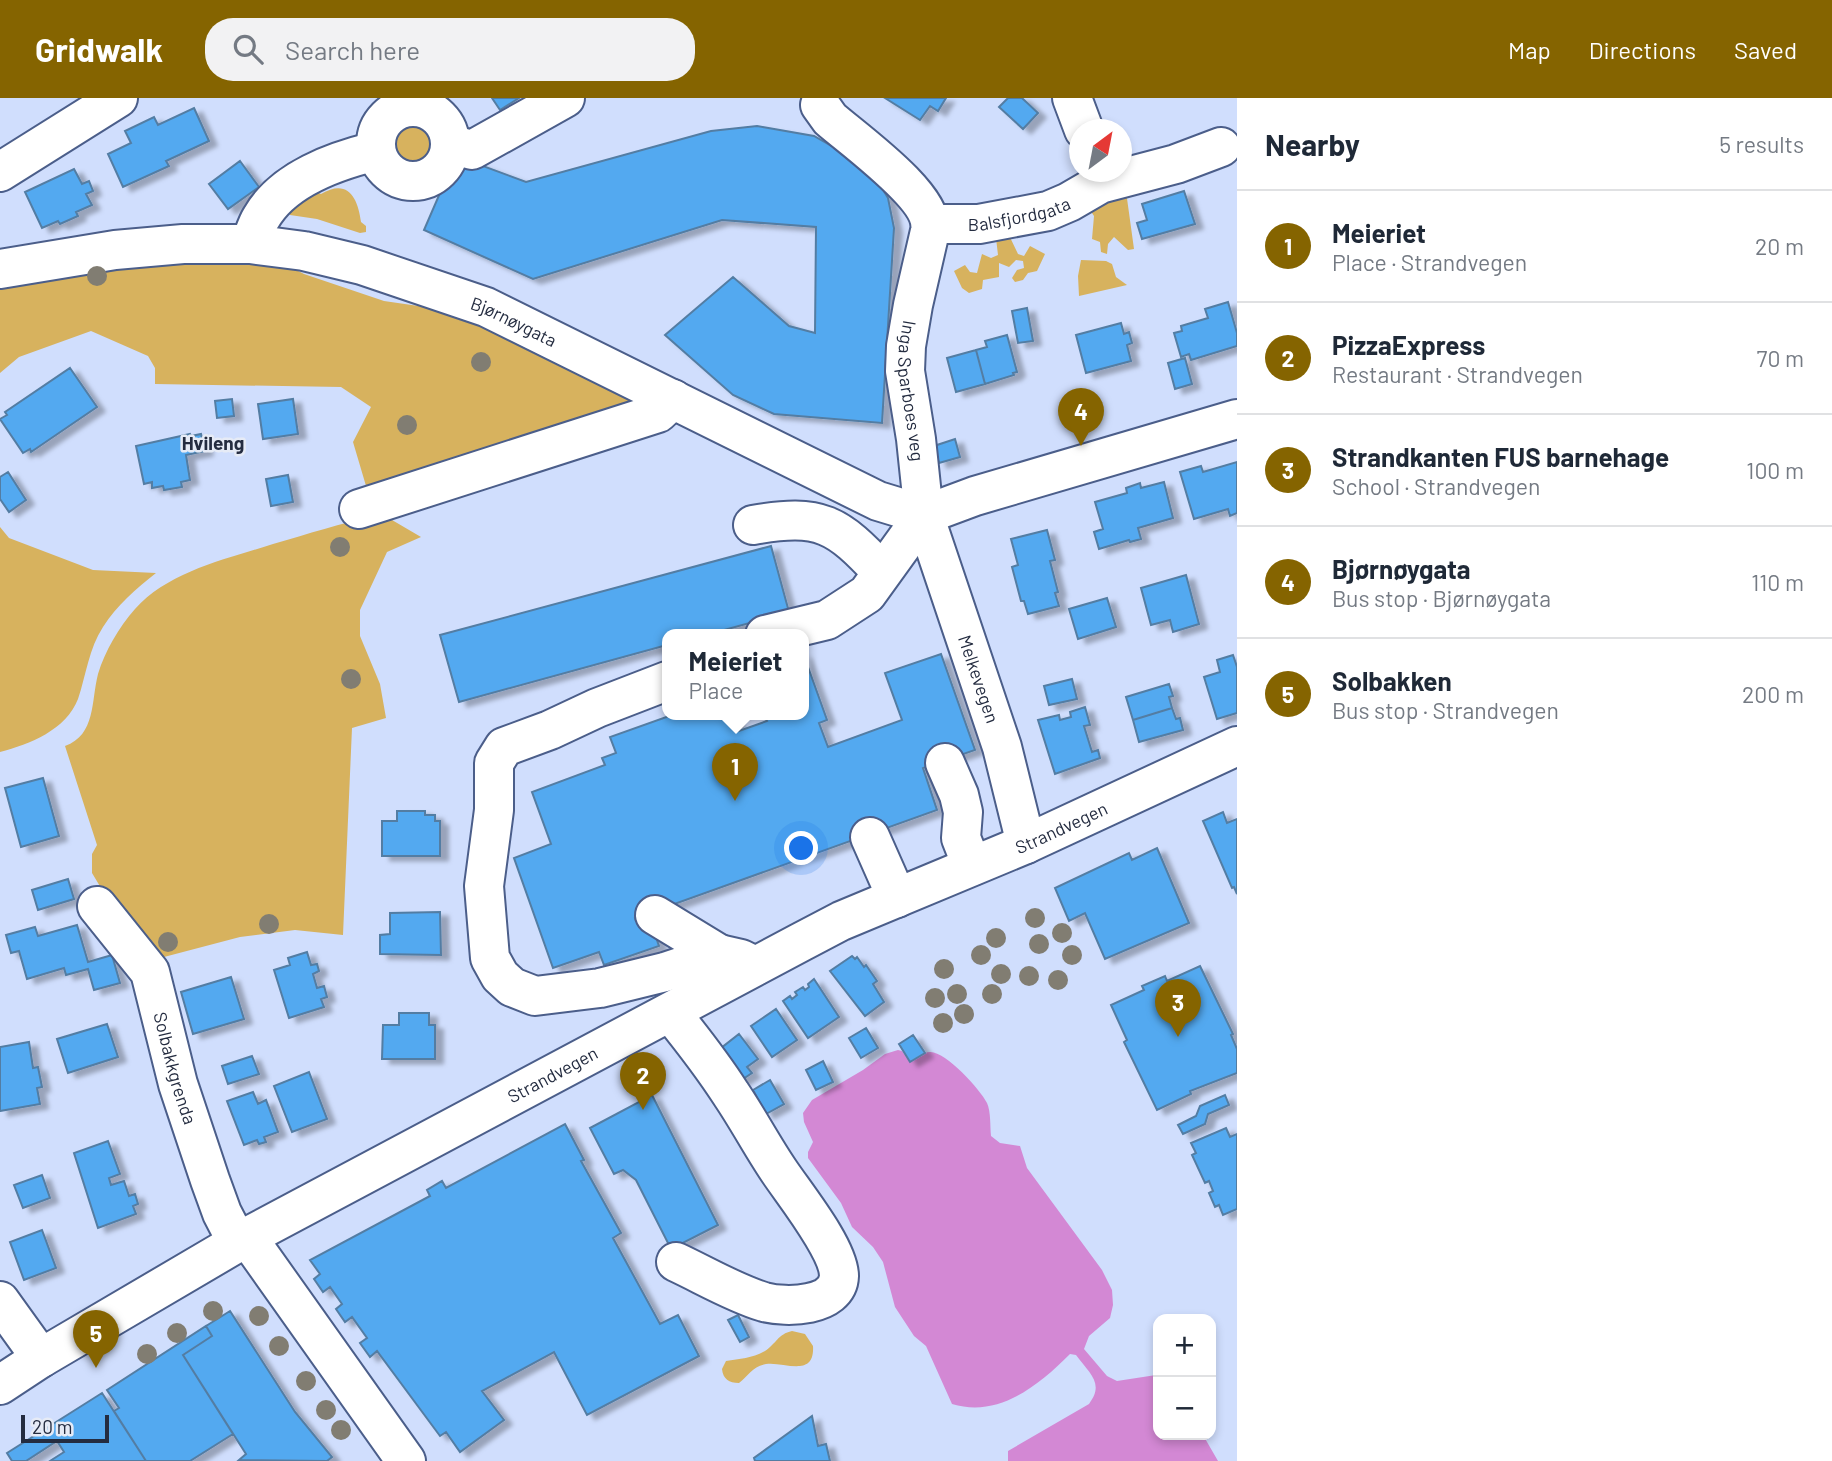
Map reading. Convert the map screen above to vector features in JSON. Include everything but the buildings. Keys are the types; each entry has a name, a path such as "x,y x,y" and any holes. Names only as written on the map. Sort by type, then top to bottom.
{"street":[{"path":"0,172 118,98"},
{"path":"450,144 472,150 565,98"},
{"path":"1072,98 1080,119"},
{"path":"821,105 830,119 920,200 932,224"},
{"path":"409,107 432,113 442,121 448,132 448,156 442,167 422,180 398,179 380,162 376,151 376,139 387,117 409,107"},
{"name":"Balsfjordgata","path":"1132,171 1175,163 1221,147"},
{"path":"250,244 261,218 288,189 344,159 376,151"},
{"name":"Balsfjordgata","path":"932,224 979,224 1034,214 1069,202 1094,182"},
{"name":"Inga Sparboes veg","path":"924,515 905,370 911,313 932,224"},
{"name":"Bjørnøygata","path":"0,269 115,250 183,244 250,244 304,251 362,265 486,307 878,501 924,515"},
{"path":"359,509 658,414 673,399"},
{"path":"790,629 827,620 867,594 924,515 975,496 1237,419"},
{"name":"Melkevegen","path":"924,515 1002,747 1026,844"},
{"path":"753,525 799,521 824,525 847,537 882,572"},
{"path":"662,683 504,747 494,762 494,810 484,886 490,958 500,976 512,987 535,996 600,988 665,972 719,954"},
{"name":"Strandvegen","path":"0,1385 242,1240 755,966 841,922 1026,844 1237,746"},
{"path":"945,763 959,795 963,812 961,838 972,866"},
{"path":"870,837 897,898"},
{"name":"Solbakkgrenda","path":"97,906 150,972 178,1084 222,1213 406,1461"},
{"path":"655,915 719,954 741,959 755,966"},
{"path":"671,1013 731,1094 827,1243 839,1275 836,1287 829,1297 820,1301 789,1304 765,1302 676,1262"},
{"path":"0,1301 41,1358"}],"shaded area":[{"path":"410,124 426,131 433,147 426,163 410,170 394,163 387,147 394,131"},
{"path":"1125,184 1134,249 1128,250 1114,237 1108,244 1107,254 1101,252 1100,242 1092,239 1094,216 1086,204"},
{"path":"308,188 321,194 338,188 350,193 357,205 361,222 366,226 366,232 360,233 317,219 290,215 290,202"},
{"path":"1007,231 1018,254 1024,256 1030,246 1045,254 1037,271 1028,273 1023,280 1015,282 1012,278 1017,270 1024,268 1023,261 1016,260 1009,267 999,263 999,277 983,280 982,289 969,293 962,288 954,271 965,265 970,272 977,273 982,254 991,258 998,255 996,238"},
{"path":"194,256 283,263 304,274 384,301 446,310 473,317 646,402 369,496 353,442 371,407 341,387 155,384 155,368 148,356 91,331 19,357 0,373 0,283"},
{"path":"1081,260 1106,261 1112,264 1116,277 1127,285 1079,296 1078,276"},
{"path":"376,516 392,520 421,537 387,552 360,610 360,636 380,684 386,718 352,728 343,935 295,930 240,937 164,957 145,948 107,898 92,873 92,854 97,845 65,746 75,741 87,726 98,674 118,631 149,596 181,576 273,544"},
{"path":"0,527 9,538 93,570 156,573 121,604 98,635 78,699 65,719 35,740 0,752"},
{"path":"902,1051 910,1062 925,1053 936,1053 953,1064 977,1089 988,1107 991,1136 1000,1143 1020,1146 1027,1168 1102,1270 1112,1290 1110,1318 1089,1336 1084,1349 1107,1376 1117,1381 1153,1375 1153,1440 1206,1440 1218,1461 1008,1461 1008,1451 1089,1404 1094,1397 1096,1390 1093,1378 1076,1355 1070,1354 1031,1388 1002,1403 986,1407 952,1404 926,1346 914,1336 895,1307 883,1262 873,1247 852,1227 841,1203 808,1158 813,1142 803,1113 812,1100 885,1054"},
{"path":"792,1331 805,1334 813,1346 809,1362 797,1366 761,1365 739,1383 725,1378 722,1369 726,1361 760,1353 783,1334"}],"place":[{"name":"Bjørnøygata","path":"1081,446"},
{"name":"Meieriet","path":"735,801"},
{"name":"Strandkanten FUS barnehage","path":"1178,1037"},
{"name":"PizzaExpress","path":"643,1110"},
{"name":"Solbakken","path":"96,1368"}],"district":[{"name":"Hvileng","path":"213,442"}]}
